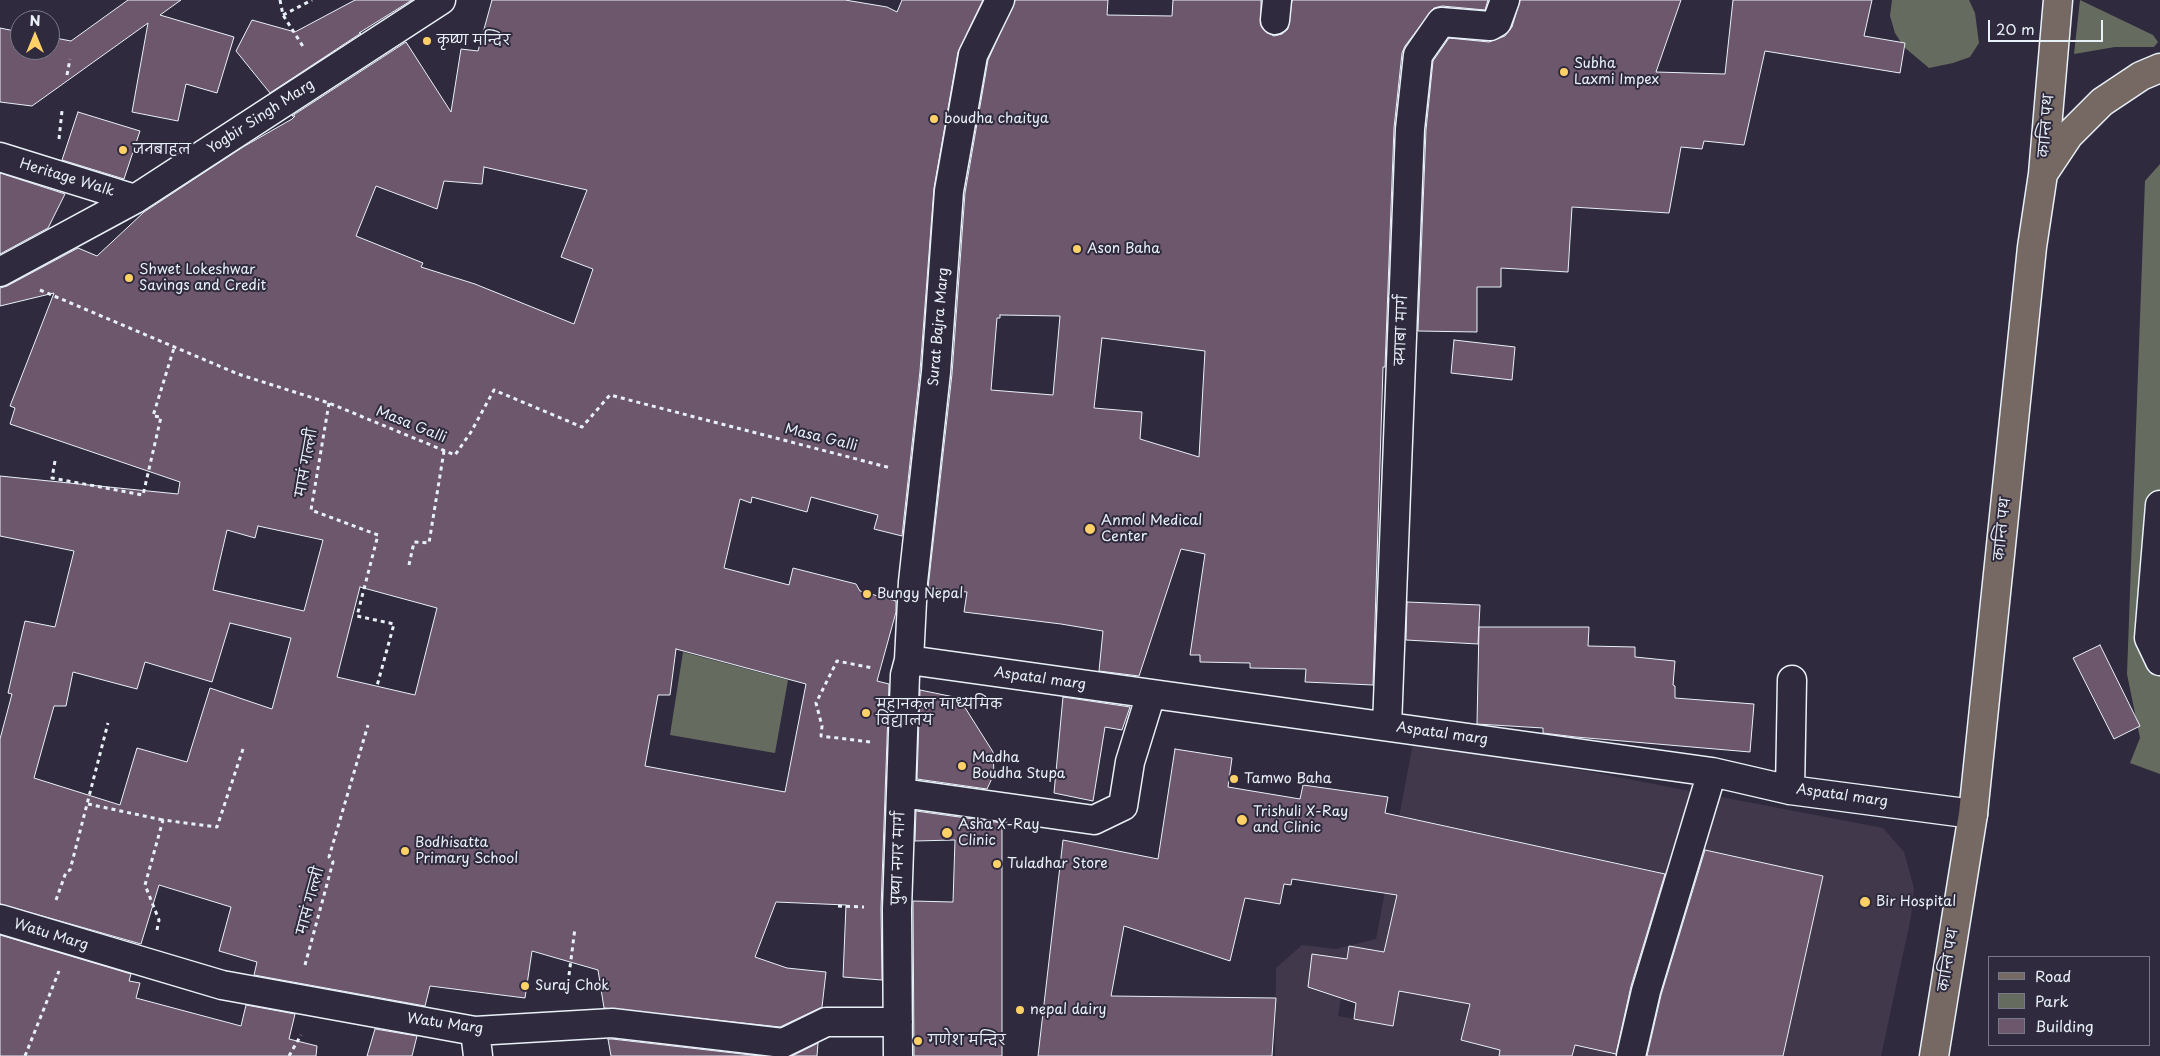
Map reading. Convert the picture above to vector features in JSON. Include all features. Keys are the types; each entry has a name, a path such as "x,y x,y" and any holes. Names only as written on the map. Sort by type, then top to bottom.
{"main road":[{"name":"कान्ति पथ","path":"1934,1056 1973,814 2032,247 2043,174 2058,0"},
{"path":"2043,174 2069,135 2102,102 2141,76 2160,68"}],"street":[{"name":"Yogbir Singh Marg","path":"0,272 135,199 441,0"},
{"name":"Surat Bajra Marg","path":"907,668 923,476 936,372 950,191 973,55 1000,0"},
{"name":"क्याबा मार्ग","path":"1386,726 1410,129 1418,55 1441,22 1490,26 1497,22 1505,0"},
{"name":"Heritage Walk","path":"0,156 135,199"},
{"path":"2160,504 2149,638 2160,661"},
{"name":"Aspatal marg","path":"907,668 1151,694 1386,726 1712,772 1790,790 1973,814"},
{"name":"पुष्पा नगर मार्ग","path":"898,1056 897,909 907,668"},
{"path":"1790,790 1792,680"},
{"path":"902,793 1094,820 1123,806 1130,762 1151,694"},
{"path":"1631,1056 1646,990 1712,772"},
{"name":"Watu Marg","path":"0,919 222,985 296,999 477,1043 562,1026 612,1023 783,1043 826,1022 898,1022"}],"path":[{"path":"280,0 282,15 323,77"},
{"path":"282,15 312,0"},
{"path":"67,75 70,59"},
{"name":"Masa Galli","path":"36,288 238,374 329,403 455,456 471,432 494,390 582,427 610,395 923,476"},
{"path":"55,460 52,478 144,495 161,417 153,416 174,348"},
{"name":"मासं गल्ली","path":"329,403 311,510 378,534 358,616 394,624 377,686"},
{"path":"409,565 414,542 429,544 444,451"},
{"path":"903,746 821,736 822,726 816,703 836,661 907,668"},
{"path":"44,933 66,872 70,870 108,723"},
{"name":"मासं गल्ली","path":"296,999 333,862 328,857 368,725"},
{"path":"88,804 163,820 217,827 243,749"},
{"path":"147,964 159,920 145,885 163,820"},
{"path":"562,1026 575,928"},
{"path":"25,1056 71,941"}],"shaded area":[{"name":"Bir Hospital","path":"1414,738 1883,828 1904,852 1914,888 1911,917 1881,1056 1783,1056 1823,876 1689,847 1673,920 1651,915 1660,872 1415,819 1387,943 1631,996 1640,957 1664,962 1649,1027 1624,1022 1618,1054 1625,1056 1572,1056 1586,1001 1500,1050 1499,1056 1275,1056 1276,968 1302,945 1336,949 1376,939","holes":["1349,947 1434,997 1399,991 1393,1026 1338,1016"]}],"green space":[{"path":"1892,0 1969,0 1975,13 1979,43 1970,57 1929,68 1904,47 1895,33 1890,16"},
{"path":"2080,0 2153,35 2158,42 2154,47 2115,47 2074,54"},
{"path":"2160,164 2160,774 2130,763 2140,738 2127,674 2145,181"},
{"path":"683,652 788,680 775,753 670,735"}],"building":[{"path":"128,0 181,0 160,15 234,37 217,93 186,84 178,121 132,112 148,23 32,106 0,102 0,28 10,30 10,60 60,60 60,39 71,41"},
{"path":"355,0 412,0 270,93 236,51 252,20 295,32"},
{"path":"492,0 845,0 887,7 897,12 902,0 983,0 958,52 934,188 920,371 902,536 874,529 878,515 811,497 807,512 752,497 751,503 740,499 724,568 789,585 793,568 856,584 860,591 896,601 896,612 877,681 889,684 881,908 882,980 843,977 846,905 776,902 755,957 787,968 826,972 822,1007 780,1027 604,1008 598,970 532,951 525,998 430,986 425,1006 254,975 257,962 219,951 231,907 159,885 141,944 0,904 0,739 12,694 8,693 25,621 55,627 74,551 0,536 0,476 178,494 180,482 10,424 15,408 10,406 54,293 0,306 0,288 78,248 97,256 144,212 243,147 292,119 295,116 292,116 406,42 451,112 461,49 478,51","holes":["484,167 587,190 561,257 593,269 574,324 475,284 421,267 423,263 356,236 376,186 437,209 444,181 482,184","258,526 323,540 304,611 213,590 227,530 255,538","360,587 437,608 415,695 337,677","230,623 291,638 272,709 210,688 187,762 137,748 120,805 34,778 54,706 66,706 73,672 137,689 145,662 212,682","676,649 806,684 785,792 645,766 658,695 670,695"]},
{"path":"1015,0 1108,0 1107,15 1172,16 1173,0 1261,0 1261,26 1266,32 1274,36 1282,34 1288,29 1292,0 1488,0 1485,10 1442,6 1434,8 1405,46 1402,53 1394,128 1385,367 1383,367 1373,685 1305,682 1306,669 1250,668 1250,663 1200,662 1200,655 1190,655 1205,554 1181,549 1139,676 1099,671 1103,631 964,612 967,592 928,588 952,374 965,193 988,60","holes":["1000,315 1060,316 1053,395 991,390 997,318 1000,318","1102,338 1205,351 1199,457 1140,439 1142,412 1094,408"]},
{"path":"1520,0 1681,0 1656,72 1725,74 1733,0 1872,0 1864,36 1905,43 1900,73 1765,51 1744,145 1704,141 1702,149 1681,147 1669,213 1572,207 1568,272 1501,268 1501,287 1477,287 1477,332 1418,331 1426,130 1433,61 1449,38 1489,42 1505,36 1512,27"},
{"path":"78,112 140,131 124,179 62,160"},
{"path":"0,173 65,194 48,228 0,254"},
{"path":"1454,340 1515,347 1512,380 1451,373"},
{"path":"1407,602 1480,605 1478,644 1406,640"},
{"path":"1479,627 1589,627 1588,646 1635,647 1635,657 1675,661 1673,685 1675,686 1675,698 1754,704 1750,752 1576,737 1543,733 1543,728 1477,724"},
{"path":"2100,645 2140,726 2114,739 2073,658"},
{"path":"920,690 959,698 993,752 994,774 987,789 917,779"},
{"path":"1063,697 1130,707 1122,730 1105,727 1093,801 1054,793"},
{"path":"1175,749 1232,758 1228,787 1300,799 1303,785 1388,797 1385,813 1665,874 1631,986 1616,1054 1575,1045 1572,1056 1499,1056 1500,1050 1461,1040 1470,1004 1399,991 1393,1026 1354,1019 1356,1003 1308,987 1312,954 1347,959 1349,946 1384,952 1397,895 1292,879 1291,885 1284,884 1280,904 1245,898 1230,961 1124,926 1111,996 1276,998 1272,1056 1038,1056 1063,840 1158,859"},
{"path":"916,811 1002,823 1002,1056 914,1056 913,901 953,902 955,840 915,841"},
{"path":"1705,850 1823,876 1783,1056 1647,1056 1661,995"},
{"path":"0,935 131,974 129,981 140,983 136,998 241,1026 246,1005 295,1014 289,1039 317,1046 316,1056 0,1056"},
{"path":"375,1029 417,1036 412,1056 367,1056"},
{"path":"608,1039 612,1039 760,1056 611,1056"},
{"path":"818,1043 817,1056 792,1056"}],"place":[{"name":"कृष्ण मन्दिर","path":"427,41"},
{"name":"Subha Laxmi Impex","path":"1564,72"},
{"name":"boudha chaitya","path":"934,119"},
{"name":"जनबाहल","path":"123,150"},
{"name":"Ason Baha","path":"1077,249"},
{"name":"Shwet Lokeshwar Savings and Credit","path":"129,278"},
{"name":"Anmol Medical Center","path":"1090,529"},
{"name":"Bungy Nepal","path":"867,594"},
{"name":"महानकल माध्यमिक विद्यालय","path":"866,713"},
{"name":"Madha Boudha Stupa","path":"962,766"},
{"name":"Tamwo Baha","path":"1234,779"},
{"name":"Trishuli X-Ray and Clinic","path":"1242,820"},
{"name":"Asha X-Ray Clinic","path":"947,833"},
{"name":"Bodhisatta Primary School","path":"405,851"},
{"name":"Tuladhar Store","path":"997,864"},
{"name":"Bir Hospital","path":"1865,902"},
{"name":"Suraj Chok","path":"525,986"},
{"name":"nepal dairy","path":"1020,1010"},
{"name":"गणेश मन्दिर","path":"918,1041"}]}
